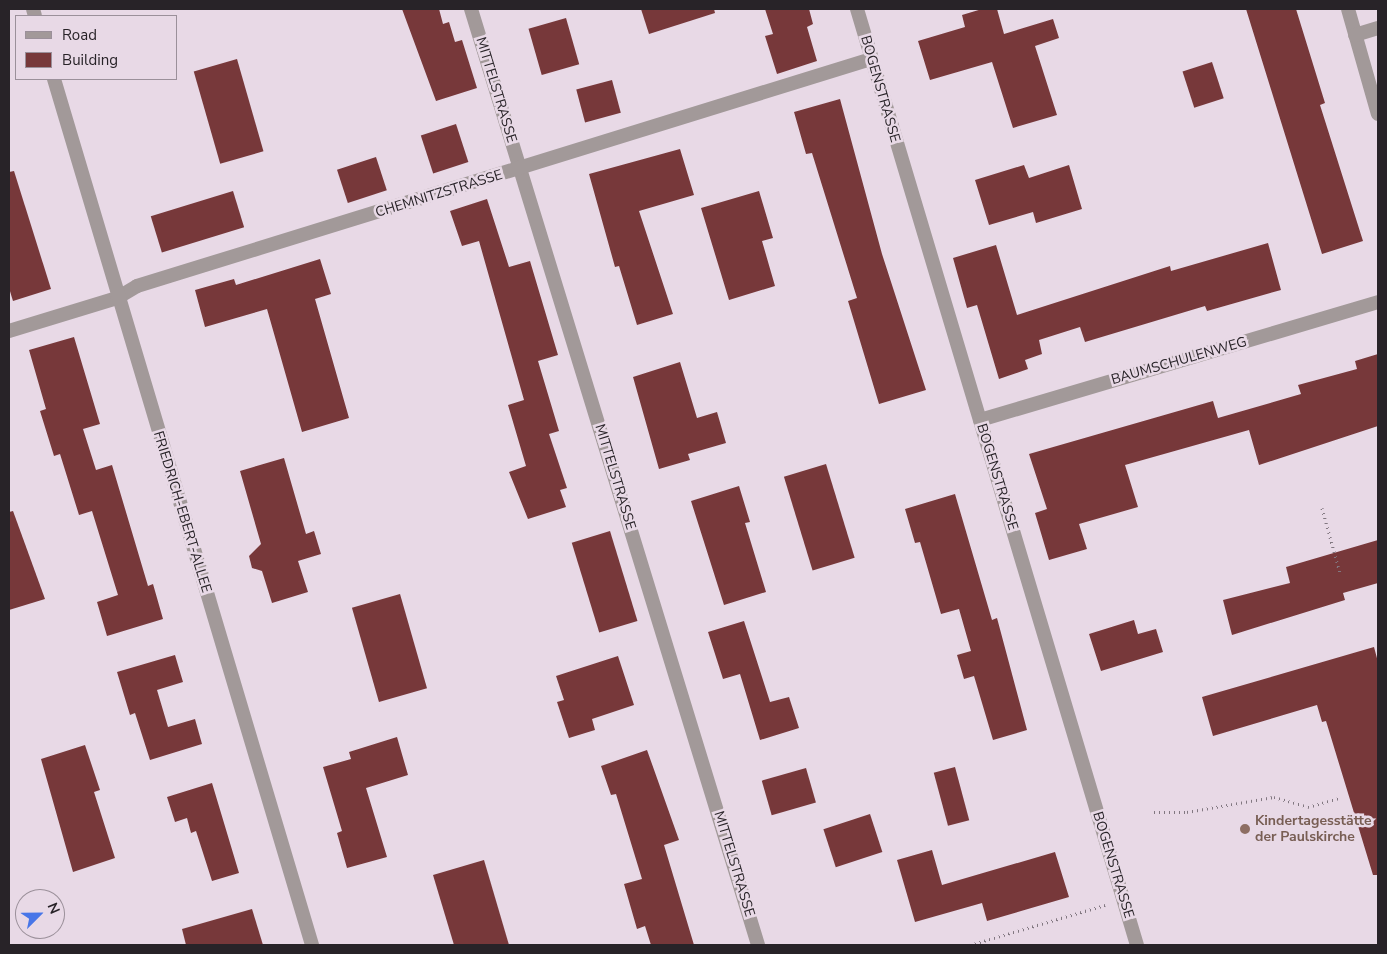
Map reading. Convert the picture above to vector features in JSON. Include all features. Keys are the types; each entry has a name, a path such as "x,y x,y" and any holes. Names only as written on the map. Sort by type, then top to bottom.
{"street":[{"name":"MITTELSTRASSE","path":"471,9 758,945"},
{"name":"BOGENSTRASSE","path":"857,9 1137,945"},
{"path":"1348,9 1378,114"},
{"path":"1356,35 1378,28"},
{"name":"CHEMNITZSTRASSE","path":"9,331 117,298 136,286 521,169 871,59"},
{"name":"FRIEDRICH-EBERT-ALLEE","path":"54,80 117,298 312,945"},
{"name":"BAUMSCHULENWEG","path":"980,420 1378,302"}],"path":[{"path":"1322,508 1340,573"},
{"path":"1154,812 1187,812 1274,797 1308,807 1340,798"},
{"path":"970,945 1112,903"}],"building":[{"path":"402,9 439,9 443,24 449,22 455,42 462,40 477,88 436,101"},
{"path":"641,9 714,9 715,13 649,34"},
{"path":"765,9 809,9 813,24 807,27 817,61 777,74 765,36 773,34"},
{"path":"982,9 997,9 1004,34 1053,19 1059,38 1035,46 1057,115 1013,128 992,62 930,80 918,41 965,27 962,15"},
{"path":"1246,9 1296,9 1325,103 1320,105 1363,241 1322,254"},
{"path":"566,18 579,64 542,75 529,29"},
{"path":"237,59 263,151 220,164 194,71"},
{"path":"1212,62 1224,98 1194,108 1183,72"},
{"path":"612,80 621,113 585,122 576,90"},
{"path":"840,99 882,254 926,390 879,404 848,301 857,298 812,153 806,154 794,112"},
{"path":"456,124 468,162 433,173 421,135"},
{"path":"680,149 694,195 639,211 673,314 637,325 619,266 615,267 589,174"},
{"path":"376,157 387,190 348,203 337,170"},
{"path":"1024,165 1029,178 1069,165 1082,209 1036,223 1033,212 989,225 975,180"},
{"path":"14,171 51,289 13,301 9,288 9,172"},
{"path":"233,191 244,227 162,252 151,216"},
{"path":"759,191 773,238 762,241 775,286 729,300 701,208"},
{"path":"487,199 509,267 530,261 558,355 538,361 559,431 549,434 567,488 560,490 566,507 528,519 509,472 526,466 508,405 524,400 479,241 462,246 450,211"},
{"path":"1268,243 1281,290 1207,311 1205,306 1085,342 1080,327 1039,340 1042,354 1025,360 1028,369 999,379 977,305 967,308 953,258 996,245 1017,315 1170,266 1171,271"},
{"path":"320,259 331,294 315,299 349,418 302,432 267,309 205,327 195,290 234,279 236,285"},
{"path":"74,337 100,424 83,429 96,470 112,465 148,586 153,584 163,619 107,636 97,602 118,595 92,511 79,515 60,454 54,456 40,411 46,409 29,350"},
{"path":"1378,354 1378,426 1259,465 1249,430 1125,465 1138,507 1079,524 1087,549 1049,560 1035,513 1047,509 1029,454 1213,401 1218,418 1301,394 1298,385 1357,369 1355,361"},
{"path":"680,362 697,418 717,412 726,443 688,454 690,460 659,469 633,377"},
{"path":"284,458 306,534 314,531 321,554 298,561 308,592 272,603 262,571 252,568 249,556 261,544 240,471"},
{"path":"826,464 855,558 813,571 784,477"},
{"path":"739,486 750,522 745,523 766,592 724,605 691,501"},
{"path":"955,494 992,620 997,618 1027,730 993,740 974,676 964,679 957,655 971,651 959,609 941,614 920,542 915,543 905,509"},
{"path":"13,511 45,599 9,610 9,512"},
{"path":"610,531 637,621 599,633 572,543"},
{"path":"1378,540 1378,583 1343,593 1345,600 1232,635 1223,600 1290,583 1286,567"},
{"path":"400,594 427,688 379,702 352,608"},
{"path":"1134,620 1138,634 1156,629 1163,652 1101,671 1089,634"},
{"path":"744,621 770,702 789,697 799,728 760,740 740,674 723,679 708,632"},
{"path":"1374,647 1378,662 1378,875 1373,875 1326,721 1322,722 1317,705 1213,736 1202,697"},
{"path":"175,655 183,682 157,690 168,727 195,719 202,744 150,760 135,713 130,715 117,672"},
{"path":"618,656 634,705 592,719 595,730 569,738 557,702 564,700 556,676"},
{"path":"397,737 408,775 366,788 387,857 347,868 337,833 342,831 323,767 351,759 349,752"},
{"path":"85,745 100,790 94,792 115,858 73,872 41,759"},
{"path":"647,750 679,840 664,845 694,945 651,945 645,926 637,929 624,884 642,879 616,794 611,795 601,766"},
{"path":"955,767 969,820 948,826 934,773"},
{"path":"806,768 816,803 772,815 762,781"},
{"path":"212,783 239,873 212,881 196,831 191,833 187,818 175,822 167,797"},
{"path":"870,814 882,852 836,867 823,829"},
{"path":"932,850 942,885 1055,852 1069,897 987,921 982,903 915,922 897,860"},
{"path":"484,860 509,945 454,945 433,875"},
{"path":"252,909 263,945 186,945 182,929"}],"place":[{"name":"Kindertagesstätte der Paulskirche","path":"1245,829"}]}
